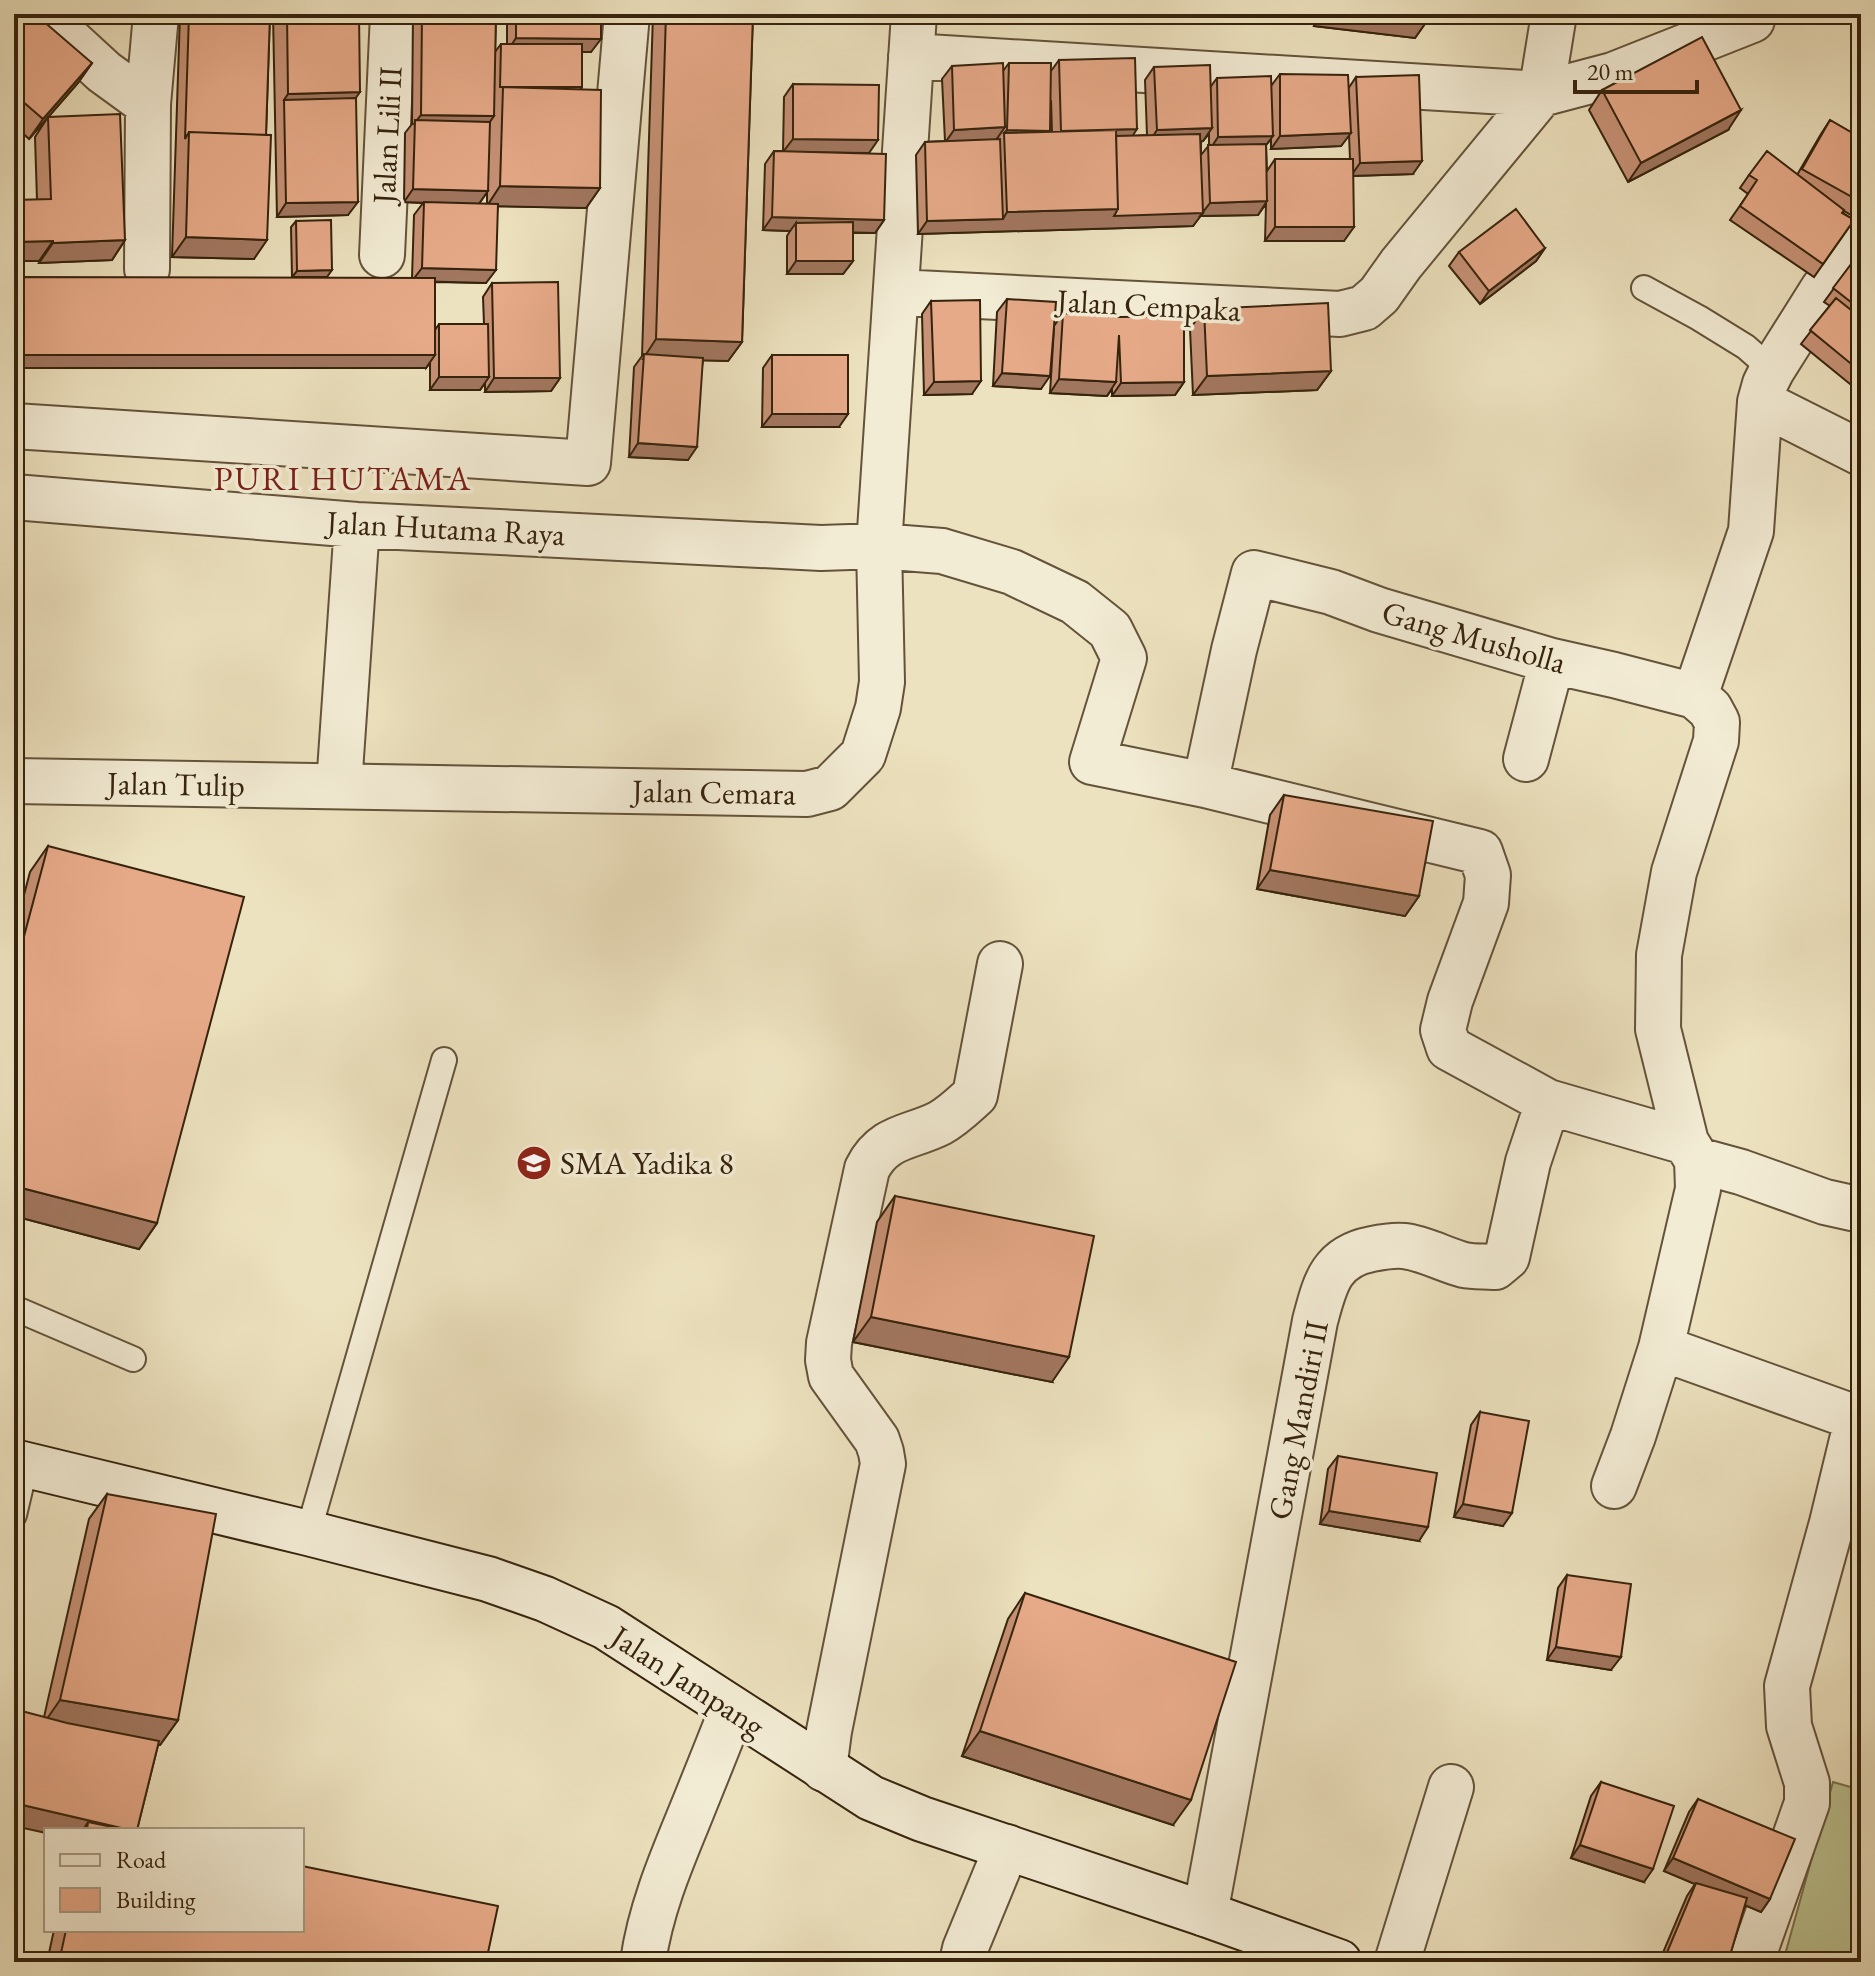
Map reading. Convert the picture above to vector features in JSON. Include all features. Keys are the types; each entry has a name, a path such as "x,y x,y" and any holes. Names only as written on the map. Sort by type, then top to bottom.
{"street":[{"path":"41,14 104,72 148,104"},
{"path":"147,269 148,104 156,14"},
{"name":"Jalan Lili II","path":"382,255 393,14"},
{"path":"14,426 588,463 627,14"},
{"path":"1541,94 1554,14"},
{"path":"912,35 1541,94 1613,75 1752,20"},
{"name":"Jalan Cemara","path":"339,786 807,794 830,788 863,755 878,708 882,682 879,546 912,35"},
{"name":"Jalan Cempaka","path":"896,292 1340,314 1364,308 1379,295 1541,94"},
{"path":"1614,1486 1661,1348 1698,1189 1691,1151 1658,1029 1659,955 1674,872 1716,741 1717,722 1710,709 1695,696 1751,531 1766,386 1823,289 1859,249"},
{"path":"1766,386 1861,453"},
{"name":"Jalan Hutama Raya","path":"14,497 357,525 942,551 1012,572 1075,602 1110,630 1124,658 1092,762 1205,785"},
{"path":"339,786 357,525"},
{"name":"Gang Musholla","path":"1205,785 1254,573 1331,592 1379,610 1552,661 1695,696"},
{"path":"1526,759 1552,661"},
{"name":"Jalan Tulip","path":"14,781 339,786"},
{"path":"1205,785 1480,852 1488,875 1486,903 1450,1001 1443,1030 1449,1048 1548,1102 1691,1151 1825,1202 1861,1210"},
{"path":"824,1769 883,1464 877,1440 831,1376 829,1343 871,1162 892,1141 941,1123 975,1095 1000,964"},
{"name":"Gang Mandiri II","path":"1205,1914 1315,1321 1328,1283 1337,1265 1352,1254 1376,1248 1404,1246 1467,1265 1495,1267 1507,1257 1528,1162 1548,1102"},
{"path":"1661,1348 1848,1415 1854,1420 1846,1528 1787,1686 1789,1726 1807,1783 1807,1803 1751,1962"},
{"name":"Jalan Jampang","path":"20,1463 488,1579 545,1599 606,1627 871,1798 922,1819 1339,1962"},
{"path":"643,1962 654,1908 669,1865 732,1710"},
{"path":"1397,1962 1451,1787"},
{"path":"962,1962 1007,1847"}],"lane":[{"path":"1644,288 1746,347 1766,386"},
{"path":"308,1533 444,1060"},
{"path":"14,1308 133,1359"},
{"path":"14,1515 20,1463"}],"green space":[{"path":"1833,1782 1861,1790 1861,1962 1783,1962"}],"building":[{"path":"14,14 35,14 92,63 43,119 14,94"},
{"path":"189,14 270,14 266,135 189,132 185,139"},
{"path":"287,14 359,14 360,92 288,94"},
{"path":"422,14 496,14 494,116 421,115"},
{"path":"516,14 601,14 601,39 516,38"},
{"path":"666,14 753,14 742,342 656,339"},
{"path":"1392,14 1429,14 1429,18"},
{"path":"1702,37 1741,110 1641,163 1602,90"},
{"path":"501,44 582,44 582,87 500,87"},
{"path":"1135,58 1137,129 1061,131 1059,60"},
{"path":"1003,63 1005,127 954,130 952,66"},
{"path":"1009,63 1051,63 1050,131 1007,130"},
{"path":"1210,65 1212,128 1157,130 1154,67"},
{"path":"1280,74 1348,75 1351,133 1280,136"},
{"path":"1419,75 1422,161 1360,163 1356,77"},
{"path":"1271,76 1273,136 1218,137 1217,78"},
{"path":"793,84 879,85 878,140 793,139"},
{"path":"503,87 601,90 600,188 500,186"},
{"path":"356,98 358,202 286,203 284,100"},
{"path":"120,114 125,240 14,242 14,200 51,199 48,117"},
{"path":"415,120 490,122 488,191 413,189"},
{"path":"1830,120 1861,138 1861,202 1802,169"},
{"path":"1116,130 1118,209 1007,212 1004,133"},
{"path":"189,132 271,135 267,240 186,237"},
{"path":"1200,134 1203,213 1114,216 1118,209 1116,136"},
{"path":"1000,139 1003,219 927,221 925,142"},
{"path":"1266,144 1267,201 1210,203 1208,145"},
{"path":"774,151 886,154 884,220 772,217"},
{"path":"1767,151 1854,220 1823,264 1740,206 1757,180 1749,175"},
{"path":"1275,159 1353,159 1354,227 1275,227"},
{"path":"424,202 498,204 496,270 422,268"},
{"path":"1516,209 1545,248 1489,291 1459,252"},
{"path":"331,220 332,270 297,271 296,221"},
{"path":"853,222 853,261 796,261 796,223"},
{"path":"1861,251 1861,310 1833,288"},
{"path":"14,277 435,278 435,355 14,355"},
{"path":"558,282 560,378 494,378 492,283"},
{"path":"1836,298 1861,318 1861,372 1810,330"},
{"path":"1007,299 1056,302 1050,376 1002,373"},
{"path":"980,300 981,381 934,382 931,301"},
{"path":"1328,303 1331,371 1207,376 1204,309"},
{"path":"1063,313 1120,317 1184,316 1184,382 1121,383 1119,335 1116,382 1059,379"},
{"path":"439,324 488,324 489,377 439,377"},
{"path":"644,354 703,358 697,447 638,443"},
{"path":"772,355 848,355 848,414 772,414"},
{"path":"1284,795 1433,821 1419,896 1270,870"},
{"path":"48,846 244,897 157,1223 14,1186 14,974"},
{"path":"895,1196 1094,1236 1069,1357 871,1317"},
{"path":"1480,1412 1529,1421 1512,1513 1463,1504"},
{"path":"1338,1456 1437,1473 1428,1527 1329,1511"},
{"path":"107,1494 216,1514 178,1720 60,1700"},
{"path":"1567,1575 1631,1584 1621,1657 1556,1647"},
{"path":"1025,1593 1236,1662 1191,1800 980,1731"},
{"path":"14,1709 159,1741 137,1828 121,1828 14,1803"},
{"path":"1601,1782 1674,1806 1653,1869 1580,1845"},
{"path":"1698,1799 1795,1839 1770,1899 1673,1858"},
{"path":"88,1822 117,1828 87,1828"},
{"path":"304,1866 498,1906 486,1962 59,1962 66,1932 304,1932"},
{"path":"1696,1883 1747,1898 1728,1962 1663,1962"}],"place":[{"name":"SMA Yadika 8","path":"534,1163"}],"district":[{"name":"PURI HUTAMA","path":"343,478"}]}
